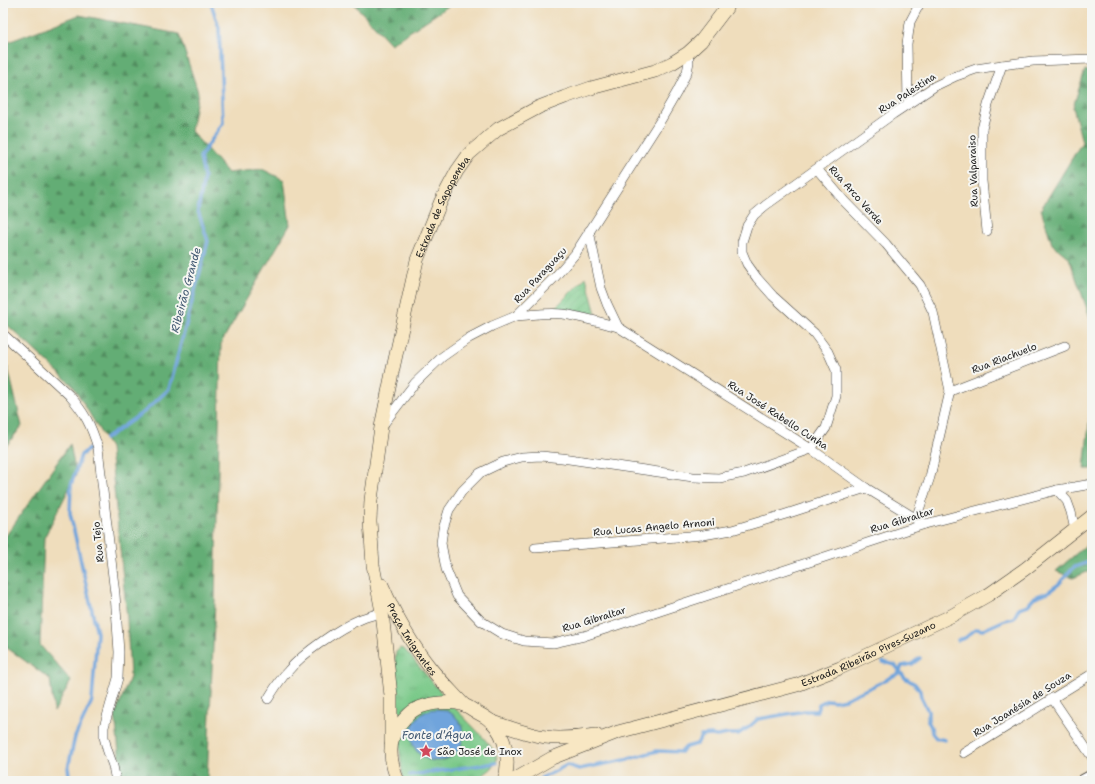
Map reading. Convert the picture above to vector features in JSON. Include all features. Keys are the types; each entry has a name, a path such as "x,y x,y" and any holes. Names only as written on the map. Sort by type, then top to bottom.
{"main road":[{"name":"Estrada de Sapopemba","path":"373,565 370,521 371,500 392,373 417,260 440,201 457,171 469,154 498,129 539,108 578,92 655,71 672,63 688,53 702,41 730,3"},
{"name":"Estrada Ribeirão Pires-Suzano","path":"618,732 797,685 840,668 951,616 988,595 1025,569 1092,516"},
{"path":"373,565 382,612 391,696 391,742 394,777"},
{"name":"Praça Imigrantes","path":"373,565 391,606 405,631 433,671 464,705"},
{"path":"391,742 395,730 407,716 416,709 431,704 445,702 464,705 490,720 540,736 559,738 582,737 618,732"},
{"path":"490,720 500,734 505,746 507,773 504,781"},
{"path":"512,781 552,758 618,732"}],"street":[{"path":"908,104 907,44 910,22 920,3"},
{"name":"Rua Paraguaçu","path":"382,427 415,383 442,357 475,335 516,316 556,277 575,254 677,92 687,72 689,62 688,53"},
{"name":"Rua Palestina","path":"817,169 893,114 935,86 956,76 976,69 1033,61 1092,59"},
{"name":"Rua Valparaiso","path":"987,231 982,182 982,129 988,105 1002,65"},
{"name":"Rua Arco Verde","path":"812,449 826,428 836,396 836,370 828,352 814,333 773,296 757,278 747,264 742,252 742,242 747,226 754,215 817,169 845,202 886,244 920,285 933,312 950,391 930,477 916,519"},
{"path":"589,231 601,288 618,327"},
{"name":"Rua José Rabello Cunha","path":"516,316 562,314 618,327 812,449 866,488 925,524"},
{"name":"Rua Tejo","path":"3,334 69,395 87,418 98,448 119,652 118,678 104,727 104,737 116,781"},
{"name":"Rua Riachuelo","path":"950,391 1065,346"},
{"name":"Rua Gibraltar","path":"812,449 744,473 719,478 693,477 541,456 522,457 503,462 480,473 462,491 449,510 443,528 441,543 446,569 457,596 481,622 502,634 524,641 553,643 584,636 925,524 1057,490 1092,484"},
{"name":"Rua Lucas Angelo Arnoni","path":"535,548 703,535 732,530 866,488"},
{"path":"1057,490 1067,501 1075,530"},
{"path":"268,699 288,670 302,657 343,628 360,619 382,612"},
{"name":"Rua Joanésia de Souza","path":"964,752 1092,674"},
{"path":"1052,698 1092,757"},
{"path":"1083,781 1092,776"}],"green space":[{"path":"353,3 453,3 391,44"},
{"path":"79,15 179,34 198,92 191,131 228,173 262,169 284,180 290,225 221,343 215,602 207,780 202,781 122,781 115,715 130,677 127,619 110,448 73,386 3,321 3,44"},
{"path":"1085,70 1092,72 1092,323 1069,258 1052,244 1041,209 1082,142 1073,107"},
{"path":"586,277 596,314 555,308"},
{"path":"3,364 8,368 22,426 3,450"},
{"path":"1092,395 1092,469 1084,469"},
{"path":"70,444 76,475 44,538 40,645 71,681 54,712 50,679 3,645 3,540"},
{"path":"1092,540 1092,570 1073,578 1056,571"},
{"path":"400,648 405,650 451,704 496,753 497,760 491,769 475,781 403,781 397,724 395,660 396,652"}],"water":[{"name":"Fonte d'Água","path":"432,709 442,709 456,716 463,730 463,740 456,754 442,761 432,761 422,757 415,750 411,740 411,730 415,720 422,713"}],"waterway":[{"name":"Ribeirão Grande","path":"105,439 145,411 169,389 208,241 198,211 204,177 200,157 223,123 219,28 211,3"},
{"name":"Ribeirão Grande","path":"70,781 68,768 75,737 92,701 97,633 70,513 71,485 81,455 89,449"},
{"path":"958,640 965,638 976,629 983,630 1005,620 1014,618 1019,608 1028,605 1035,597 1048,592 1059,584 1075,567 1092,561"},
{"path":"541,778 567,765 579,769 625,760 657,751 681,752 686,747 697,744 701,736 738,734 758,719 805,711 817,711 819,704 827,700 835,701 845,699 878,684 899,673 902,666 912,664 920,658"},
{"path":"883,662 895,665 905,678 915,684 920,691 921,697 928,711 928,721 932,733 936,738 945,740"},
{"name":"Ribeirão Grande","path":"410,775 496,763"}],"place":[{"name":"São José de Inox","path":"426,751"}]}
